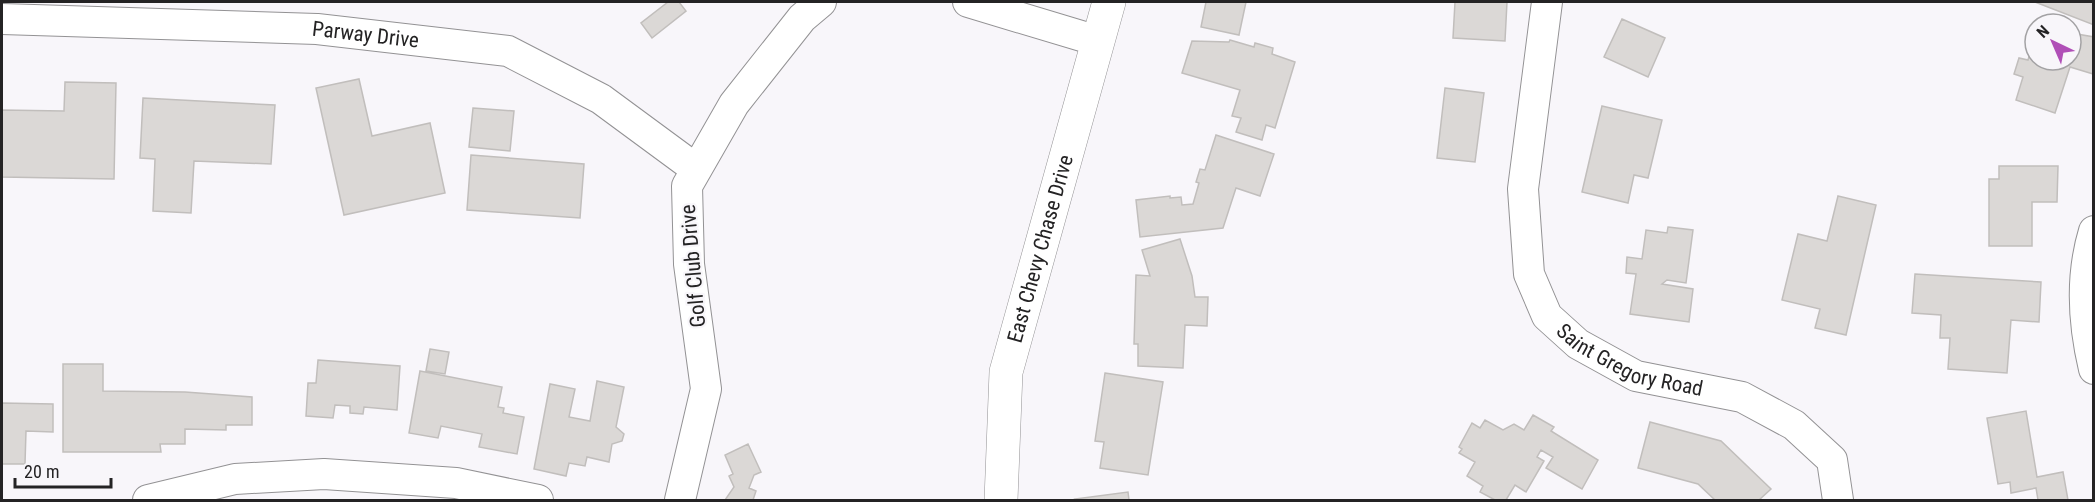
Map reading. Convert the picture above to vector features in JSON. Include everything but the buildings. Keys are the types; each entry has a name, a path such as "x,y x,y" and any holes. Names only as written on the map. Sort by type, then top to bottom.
{"main road":[{"name":"East Chevy Chase Drive","path":"1001,501 1006,372 1059,172 1108,2"}],"street":[{"name":"Golf Club Drive","path":"680,501 706,389 689,264 687,186 734,104 802,18 821,2"},
{"path":"968,2 1098,40"},
{"name":"Saint Gregory Road","path":"1547,2 1523,189 1529,274 1547,316 1578,344 1636,376 1742,397 1794,425 1832,460 1838,501"},
{"name":"Parway Drive","path":"2,19 317,29 508,51 601,99 696,169"},
{"path":"2094,231 2085,261 2086,335 2094,369"},
{"path":"148,501 235,479 324,474 456,483 538,501"}]}
